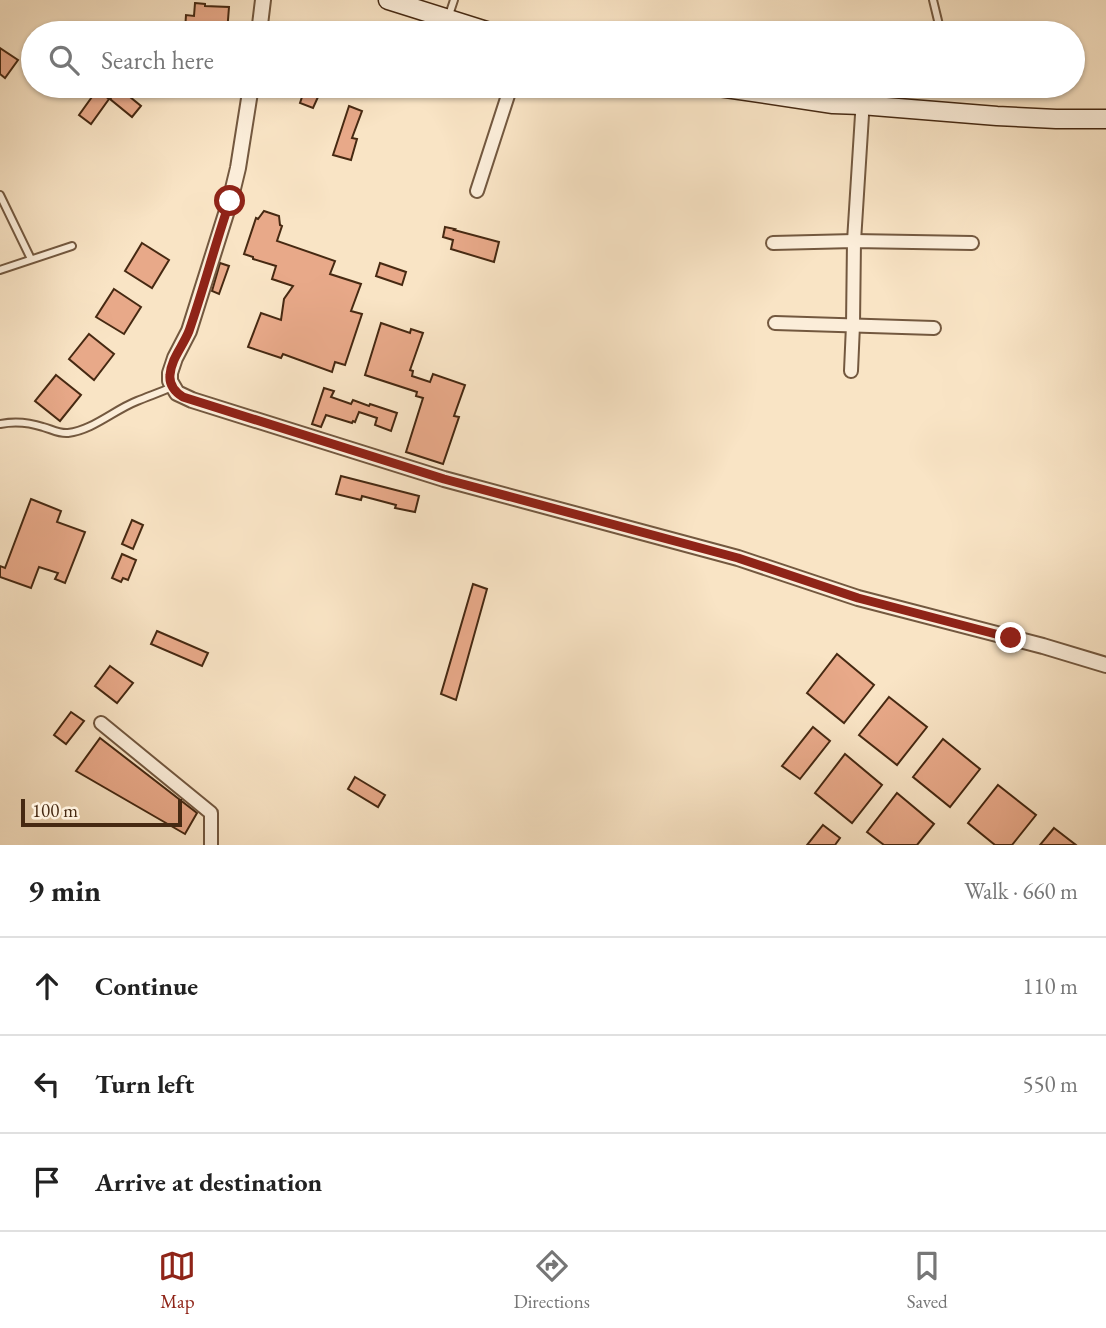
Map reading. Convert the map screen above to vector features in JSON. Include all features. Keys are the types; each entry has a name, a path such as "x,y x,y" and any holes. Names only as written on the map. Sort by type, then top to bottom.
{"main road":[{"path":"393,1 462,21"},
{"path":"793,98 862,110 984,125 1106,128"},
{"path":"862,110 1056,120 1106,119"}],"street":[{"path":"260,21 263,0"},
{"path":"249,98 234,185 189,331 172,366 170,381 177,393 444,479 738,558 858,598 1106,665"},
{"path":"477,191 507,98"},
{"path":"851,371 854,241 862,110"},
{"path":"774,243 972,243"},
{"path":"775,324 934,328"},
{"path":"101,723 211,813 211,845"}],"lane":[{"path":"449,16 454,0"},
{"path":"933,0 938,21"},
{"path":"0,195 31,259"},
{"path":"0,270 72,246"},
{"path":"0,424 31,423 66,434 85,428 137,401 172,387"}],"building":[{"path":"195,3 229,7 228,21 186,21 186,15 194,16"},
{"path":"0,48 18,60 5,78 0,74"},
{"path":"91,98 109,99 91,124 79,115"},
{"path":"131,98 141,106 132,117 110,99"},
{"path":"302,98 318,98 313,108 300,103"},
{"path":"349,106 362,111 352,138 357,139 351,160 333,155"},
{"path":"264,211 279,216 282,226 277,241 335,261 330,274 361,284 351,311 362,314 345,365 335,362 332,372 283,354 281,358 248,347 261,313 281,320 284,299 293,286 272,279 276,266 244,254 256,218"},
{"path":"445,227 499,242 494,262 451,249 453,240 443,237"},
{"path":"142,243 169,260 152,288 125,271"},
{"path":"220,263 229,266 219,294 212,291"},
{"path":"380,263 406,272 402,285 376,276"},
{"path":"114,289 141,307 124,334 96,317"},
{"path":"381,323 410,333 411,329 423,333 410,370 413,371 412,376 430,382 433,374 465,385 454,416 459,417 443,464 406,452 423,398 416,396 417,392 365,375"},
{"path":"89,334 114,354 94,380 69,359"},
{"path":"56,375 81,395 60,421 35,401"},
{"path":"324,388 334,391 331,397 351,404 353,400 397,413 391,431 375,425 377,418 359,412 352,423 326,415 321,427 312,424"},
{"path":"341,476 419,496 415,512 362,496 361,500 336,494"},
{"path":"31,499 61,511 57,522 85,532 65,583 55,579 58,573 39,567 31,588 0,577 0,566 5,568"},
{"path":"132,520 143,525 133,549 122,544"},
{"path":"122,554 136,560 128,580 123,578 121,582 112,578"},
{"path":"473,584 487,589 456,700 441,694"},
{"path":"157,631 208,653 202,666 151,644"},
{"path":"837,654 874,685 844,723 807,693"},
{"path":"110,666 133,683 117,703 95,686"},
{"path":"889,697 927,727 897,765 859,735"},
{"path":"71,712 84,721 66,744 54,735"},
{"path":"813,727 830,741 800,779 782,766"},
{"path":"100,738 197,813 185,834 76,771"},
{"path":"943,739 980,769 950,807 913,777"},
{"path":"845,754 882,785 852,823 815,793"},
{"path":"355,777 385,795 378,807 348,789"},
{"path":"998,785 1036,815 1012,845 995,845 968,823"},
{"path":"897,793 934,824 917,845 884,845 867,832"},
{"path":"823,825 840,838 835,845 807,845"},
{"path":"1054,828 1076,845 1040,845"}],"route":[{"path":"230,201 189,331 170,373 172,387 183,397 444,479 738,558 858,598 1011,638"}]}
